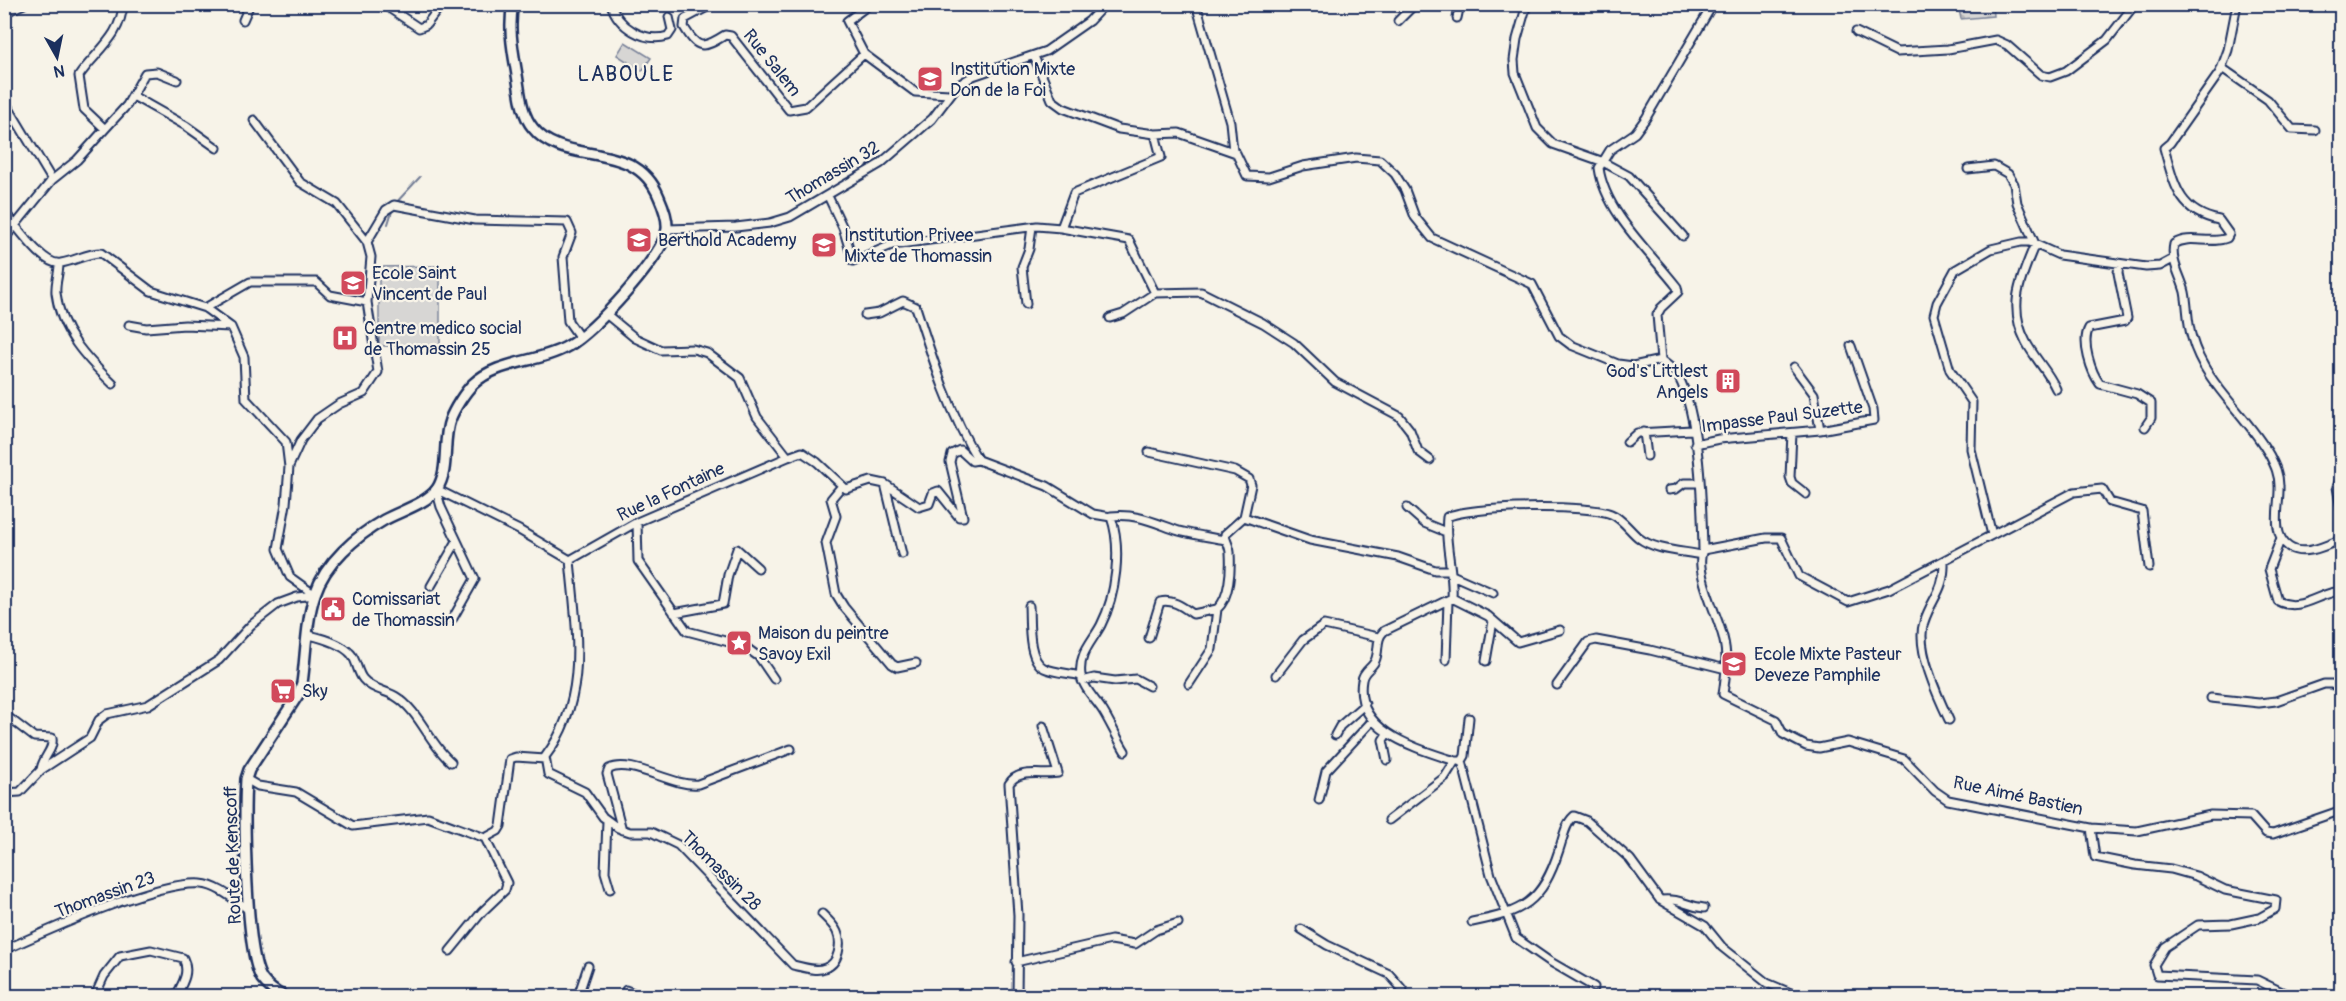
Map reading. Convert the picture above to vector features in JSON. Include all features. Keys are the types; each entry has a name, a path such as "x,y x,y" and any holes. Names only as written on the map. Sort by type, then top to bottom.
{"main road":[{"path":"436,489 443,475 450,420 471,386 487,373 568,347 580,338 606,314 659,249 667,229 665,214 652,181 636,166 554,143 532,128 523,110 514,58 511,31 513,4"},
{"name":"Route de Kenscoff","path":"284,996 262,979 256,965 249,910 246,779 249,770 298,695 302,683 315,595 331,564 356,540 381,522 429,497 436,489"}],"street":[{"path":"4,13 24,4"},
{"path":"105,129 84,109 79,76 111,40 122,17 123,4"},
{"path":"243,20 250,4"},
{"path":"383,4 419,28 426,25 442,4"},
{"path":"611,4 616,18 623,26 652,38 668,36 672,30 669,17"},
{"name":"Rue Salem","path":"712,4 689,16 684,22 684,27 693,42 700,46 710,44 724,35 731,36 786,108 792,111 806,107 864,54"},
{"path":"870,4 847,21 864,54 915,92 949,94"},
{"name":"Thomassin 32","path":"667,229 770,223 790,217 880,164 932,119 949,94 973,76 1046,51 1089,21 1105,4"},
{"path":"1196,4 1230,122 1233,151"},
{"path":"1398,21 1415,4"},
{"path":"1457,18 1460,4"},
{"path":"1527,4 1517,39 1514,67 1537,128 1553,144 1601,161 1629,176 1683,236"},
{"path":"1034,56 1052,100 1063,108 1119,129 1155,134 1179,132 1233,151 1247,176 1269,177 1314,165 1356,158 1380,160 1395,174 1405,190 1415,217 1432,238 1532,284 1559,336 1571,345 1618,364 1633,366 1661,360 1657,315 1678,292 1677,287 1613,208 1602,186 1601,161 1610,150 1635,133 1646,118 1713,4"},
{"path":"1856,32 1897,52 1948,49 1996,40 2007,45 2041,75 2050,77 2066,71 2107,40 2135,4"},
{"path":"2237,4 2222,68 2170,143 2164,148 2172,178 2186,206 2202,217 2219,220 2229,234 2227,238 2217,242 2181,240 2174,244 2173,259 2186,295 2192,338 2201,358 2225,397 2259,437 2278,473 2278,523 2282,538 2289,547 2308,551 2342,539"},
{"path":"2222,68 2268,100 2292,129 2314,130"},
{"path":"4,239 52,180 77,160 105,129 133,96 145,73 157,72 177,80"},
{"path":"133,96 177,120 217,148"},
{"path":"4,100 52,180"},
{"path":"254,120 300,182 337,204 367,242 371,257 367,302 378,372 364,393 339,404 317,419 301,440 289,466"},
{"path":"1061,228 1074,193 1161,157 1155,134"},
{"path":"1968,169 1994,166 2008,174 2014,184 2017,203 2035,244 2015,301 2026,342 2047,370 2056,389"},
{"path":"828,196 843,228 853,261 892,245 1032,227 1061,228 1129,240 1155,293"},
{"path":"367,242 386,210 394,206 475,220 567,222 572,233 563,257 568,321 580,338"},
{"path":"4,212 48,261 58,264 92,253 101,253 151,291 205,308 231,327 244,357 246,399 286,442 289,466 286,504 278,549 290,577 315,595"},
{"path":"1026,304 1022,267 1029,249 1032,227"},
{"path":"1992,535 1971,449 1972,402 1950,370 1934,310 1955,270 1991,249 2011,244 2035,244 2054,254 2154,268 2173,259"},
{"path":"58,264 57,299 71,334 90,362 113,384"},
{"path":"2119,264 2118,273 2127,318 2124,321 2089,328 2086,334 2087,351 2100,384 2138,394 2151,403 2151,418 2145,428"},
{"path":"205,308 250,282 316,282 330,295 367,302"},
{"path":"1110,318 1123,314 1155,293 1201,292 1263,323 1294,343 1335,382 1399,416 1410,430 1418,451 1430,460"},
{"path":"865,315 879,313 903,301 916,307 960,431 978,460"},
{"path":"606,314 635,338 661,350 693,349 707,353 740,378 757,417 788,457 802,452 841,487 852,489 871,481 885,484 919,507 928,504 933,494 938,491 962,518 964,512 951,470 952,454 960,450 972,461 978,460 1047,486 1093,514 1110,516 1125,514 1143,517 1180,531 1225,540"},
{"path":"129,326 231,327"},
{"name":"Impasse Paul Suzette","path":"1695,444 1719,439 1792,434 1874,420 1873,409 1851,346"},
{"name":"Rue Aimé Bastien","path":"1661,360 1677,373 1685,392 1695,444 1700,483 1704,580 1724,638 1726,669 1723,694 1776,720 1783,734 1792,740 1819,748 1848,742 1904,759 1935,791 1948,800 2091,828 2095,857 2171,869 2196,876 2225,890 2276,900 2275,909 2259,918 2231,924 2198,925 2165,947 2154,965 2157,975 2257,980 2290,996"},
{"path":"1794,366 1814,394 1820,430"},
{"path":"1627,442 1637,433 1692,430"},
{"path":"1644,432 1647,456"},
{"path":"1792,434 1790,477 1792,483 1806,494"},
{"path":"1149,452 1235,471 1249,478 1251,485 1244,517 1230,526 1225,534 1230,551 1224,603 1217,609 1193,614 1179,604 1167,600 1160,602 1149,638"},
{"name":"Rue la Fontaine","path":"570,560 637,522 788,457"},
{"path":"2342,475 2337,487 2342,514"},
{"path":"1670,490 1684,483 1700,483"},
{"path":"885,484 902,554"},
{"path":"841,487 831,499 836,516 826,543 836,594 844,608 892,664 897,667 916,663"},
{"path":"436,489 441,507 475,582 453,618"},
{"path":"246,779 258,786 296,792 352,826 428,817 485,837 498,831 501,826 510,759 516,757 545,759 565,729 572,709 578,666 570,560 519,530 436,489"},
{"path":"1446,660 1451,573 1446,531 1447,517 1457,512 1563,508 1611,513 1640,539 1702,553 1766,538 1780,538 1799,576 1848,603 1889,589 2074,492 2102,489 2110,502 2142,511 2149,567"},
{"path":"1407,508 1424,523 1446,531"},
{"path":"1110,516 1117,562 1115,577 1101,624 1081,659 1082,679 1125,751"},
{"path":"1244,517 1310,540 1398,557 1451,573 1493,593"},
{"path":"637,522 638,561 690,633 744,645 759,657 774,678"},
{"path":"2282,538 2270,569 2278,601 2286,606 2297,606 2342,591"},
{"path":"431,586 457,542"},
{"path":"674,613 723,604 728,575 737,549 758,568"},
{"path":"1944,561 1938,596 1925,618 1922,641 1931,678 1949,720"},
{"path":"4,793 20,792 41,770 90,738 99,720 107,714 148,705 219,660 251,625 278,604 297,597 315,595"},
{"path":"1450,599 1493,621 1518,642 1560,630"},
{"path":"1450,599 1393,626 1378,637 1375,660 1362,679 1365,704 1373,720 1387,734 1458,761"},
{"path":"1029,606 1034,653 1038,663 1047,669 1082,679 1115,681 1136,679 1149,686"},
{"path":"1189,684 1212,649 1217,609"},
{"path":"1486,661 1493,621"},
{"path":"1276,675 1303,640 1324,625 1378,637"},
{"path":"309,635 326,640 350,653 363,679 379,691 396,697 419,720 440,753 451,762"},
{"path":"1557,684 1588,642 1596,640 1650,650 1726,669"},
{"path":"2211,698 2259,703 2276,701 2324,684 2332,684 2342,690"},
{"path":"1335,735 1340,726 1365,704"},
{"path":"4,714 34,737 52,738 53,746 42,760 41,770"},
{"path":"1389,820 1444,777 1465,756 1469,718"},
{"path":"1319,800 1326,771 1373,720"},
{"path":"1017,996 1018,915 1009,784 1015,777 1058,773 1043,726"},
{"path":"1387,734 1383,740 1387,760"},
{"path":"622,830 607,774 609,769 624,768 651,773 686,785 707,781 791,749"},
{"name":"Thomassin 28","path":"545,759 548,774 585,792 607,821 622,830 651,832 678,846 793,964 812,969 827,968 835,961 839,950 838,933 822,914"},
{"path":"1458,761 1491,875 1520,942 1594,987"},
{"path":"2091,828 2137,831 2211,815 2251,816 2266,833 2273,834 2342,810"},
{"path":"1472,922 1521,910 1541,888 1555,865 1566,829 1574,816 1587,821 1630,859 1660,900 1705,926 1722,947 1767,983 1779,990 1798,996"},
{"path":"607,821 605,872 610,889"},
{"path":"450,951 482,912 505,890 507,883 485,837"},
{"name":"Thomassin 23","path":"4,950 157,890 202,884 221,891 249,910"},
{"path":"1660,900 1678,899 1692,907 1704,908"},
{"path":"1016,962 1111,940 1135,944 1156,930 1178,923"},
{"path":"1301,930 1389,974 1402,990 1403,996"},
{"path":"95,996 104,976 120,956 151,950 183,958 187,967 184,982 176,996"},
{"path":"578,996 588,966"},
{"path":"626,990 641,996"},
{"path":"1222,996 1240,996"}],"green space":[{"path":"1958,5 1992,5 1993,16 1961,19"},
{"path":"625,42 651,58 642,71 617,55"},
{"path":"440,266 440,346 379,346 379,267"}],"waterway":[{"path":"388,224 394,205 420,177"}],"place":[{"name":"Institution Mixte Don de la Foi","path":"930,79"},
{"name":"Berthold Academy","path":"639,240"},
{"name":"Institution Privee Mixte de Thomassin","path":"824,245"},
{"name":"Ecole Saint Vincent de Paul","path":"353,283"},
{"name":"Centre medico social de Thomassin 25","path":"345,338"},
{"name":"God's Littlest Angels","path":"1728,381"},
{"name":"Comissariat de Thomassin","path":"333,609"},
{"name":"Maison du peintre Savoy Exil","path":"739,643"},
{"name":"Ecole Mixte Pasteur Deveze Pamphile","path":"1734,664"},
{"name":"Sky","path":"283,691"}],"district":[{"name":"LABOULE","path":"626,74"}]}
